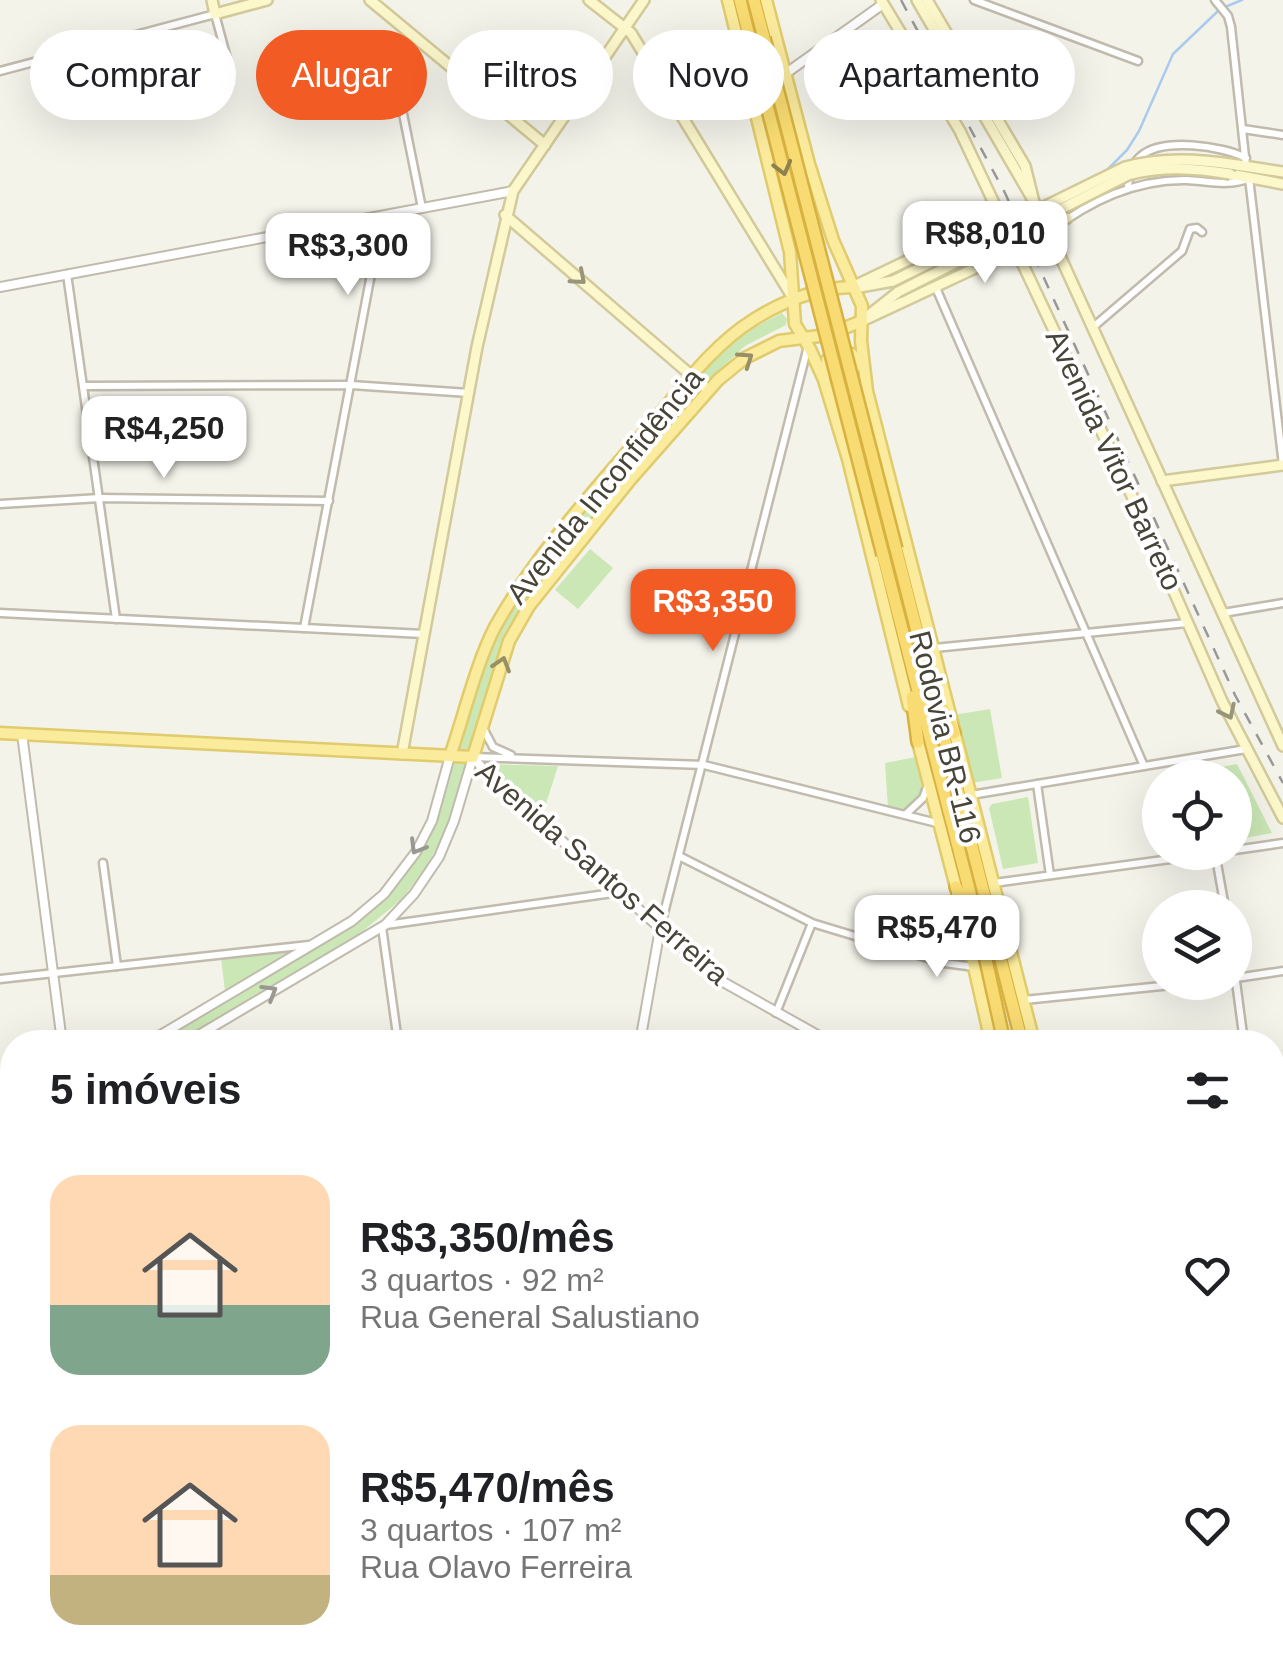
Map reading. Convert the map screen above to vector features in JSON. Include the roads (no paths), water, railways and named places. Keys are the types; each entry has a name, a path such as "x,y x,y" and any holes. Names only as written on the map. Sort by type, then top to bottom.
{"highway":[{"name":"Rodovia BR-116","path":"740,0 1001,1030"},
{"name":"Rodovia BR-116","path":"754,0 1019,1030"},
{"path":"907,654 918,742"},
{"path":"929,680 954,733"},
{"path":"956,886 978,928"}],"main road":[{"path":"212,0 216,14 268,0"},
{"path":"370,0 545,145"},
{"path":"589,0 626,27 794,300"},
{"path":"402,754 505,214 513,191 644,0"},
{"path":"728,0 790,252 794,320 823,379 852,472 988,1030"},
{"path":"766,0 833,240 862,306 864,372 1031,1030"},
{"path":"918,0 1012,155 1028,173 1032,198 1283,746"},
{"path":"926,0 996,113 1012,155"},
{"name":"Avenida Vitor Barreto","path":"882,2 960,131 1246,749 1283,818"},
{"name":"Avenida Inconfidência","path":"450,756 494,629 511,600 584,503 712,352 751,321 817,290 893,281 1125,167 1187,158 1240,166"},
{"path":"1240,166 1283,172"},
{"path":"1240,166 1249,178 1283,184"},
{"name":"Avenida Inconfidência","path":"862,321 898,292 1128,176 1167,168 1240,166"},
{"path":"505,214 704,393"},
{"path":"1041,215 1067,218"},
{"name":"Avenida Inconfidência","path":"852,287 1001,216"},
{"path":"790,252 805,267 816,268 830,257 833,240"},
{"name":"Avenida Inconfidência","path":"473,757 509,641 529,606 704,393 756,351 779,340 805,341 839,332 1016,250"},
{"path":"823,379 827,360 837,352 852,354 864,372"},
{"path":"1162,481 1283,465"},
{"name":"Avenida Santos Ferreira","path":"0,734 473,757"}],"street":[{"path":"1215,0 1228,16 1244,129 1240,166"},
{"path":"977,1 1138,61"},
{"path":"785,74 882,2"},
{"path":"0,71 216,14 220,30"},
{"path":"404,120 422,208"},
{"path":"1244,129 1283,135"},
{"path":"1128,186 1133,166 1148,152 1196,146 1231,152 1240,166"},
{"path":"1050,232 1067,218 1128,186 1184,180 1233,183 1249,178 1283,465"},
{"path":"0,286 513,191"},
{"path":"304,628 382,216"},
{"path":"1092,328 1182,251 1190,229 1202,232"},
{"path":"67,274 116,619"},
{"path":"936,288 1142,761"},
{"path":"642,1030 660,929 800,389 805,341"},
{"path":"800,389 811,377 823,379"},
{"path":"83,386 351,385 469,393"},
{"path":"0,504 100,498 328,501"},
{"path":"1223,613 1283,604"},
{"path":"0,614 426,634"},
{"path":"934,648 1188,623"},
{"path":"483,728 493,747 516,758"},
{"path":"22,734 61,1030"},
{"path":"1184,760 1246,749"},
{"name":"Avenida Inconfidência","path":"169,1030 352,920 384,894 416,852 432,820 450,756"},
{"path":"473,757 704,765 939,824"},
{"name":"Avenida Inconfidência","path":"207,1030 384,926 414,894 439,857 473,757"},
{"name":"Avenida Santos Ferreira","path":"473,757 488,775 716,978 806,1030"},
{"path":"970,795 1142,766"},
{"path":"905,814 919,804 928,784"},
{"path":"1038,784 1050,876"},
{"path":"1252,848 1283,843"},
{"path":"679,856 812,923 944,963 975,967"},
{"path":"103,863 116,966"},
{"path":"994,883 1142,863"},
{"path":"397,1030 384,926 620,892"},
{"path":"398,911 406,923"},
{"path":"776,1013 812,923"},
{"path":"0,979 310,945"},
{"path":"1252,975 1283,972"},
{"path":"1024,1000 1142,988"},
{"path":"1238,1000 1242,1030"}],"waterway":[{"path":"1225,7 1242,0"},
{"path":"1108,169 1139,131 1173,54 1218,11"}],"railway":[{"path":"901,0 1005,193 1235,695 1283,783"}]}
